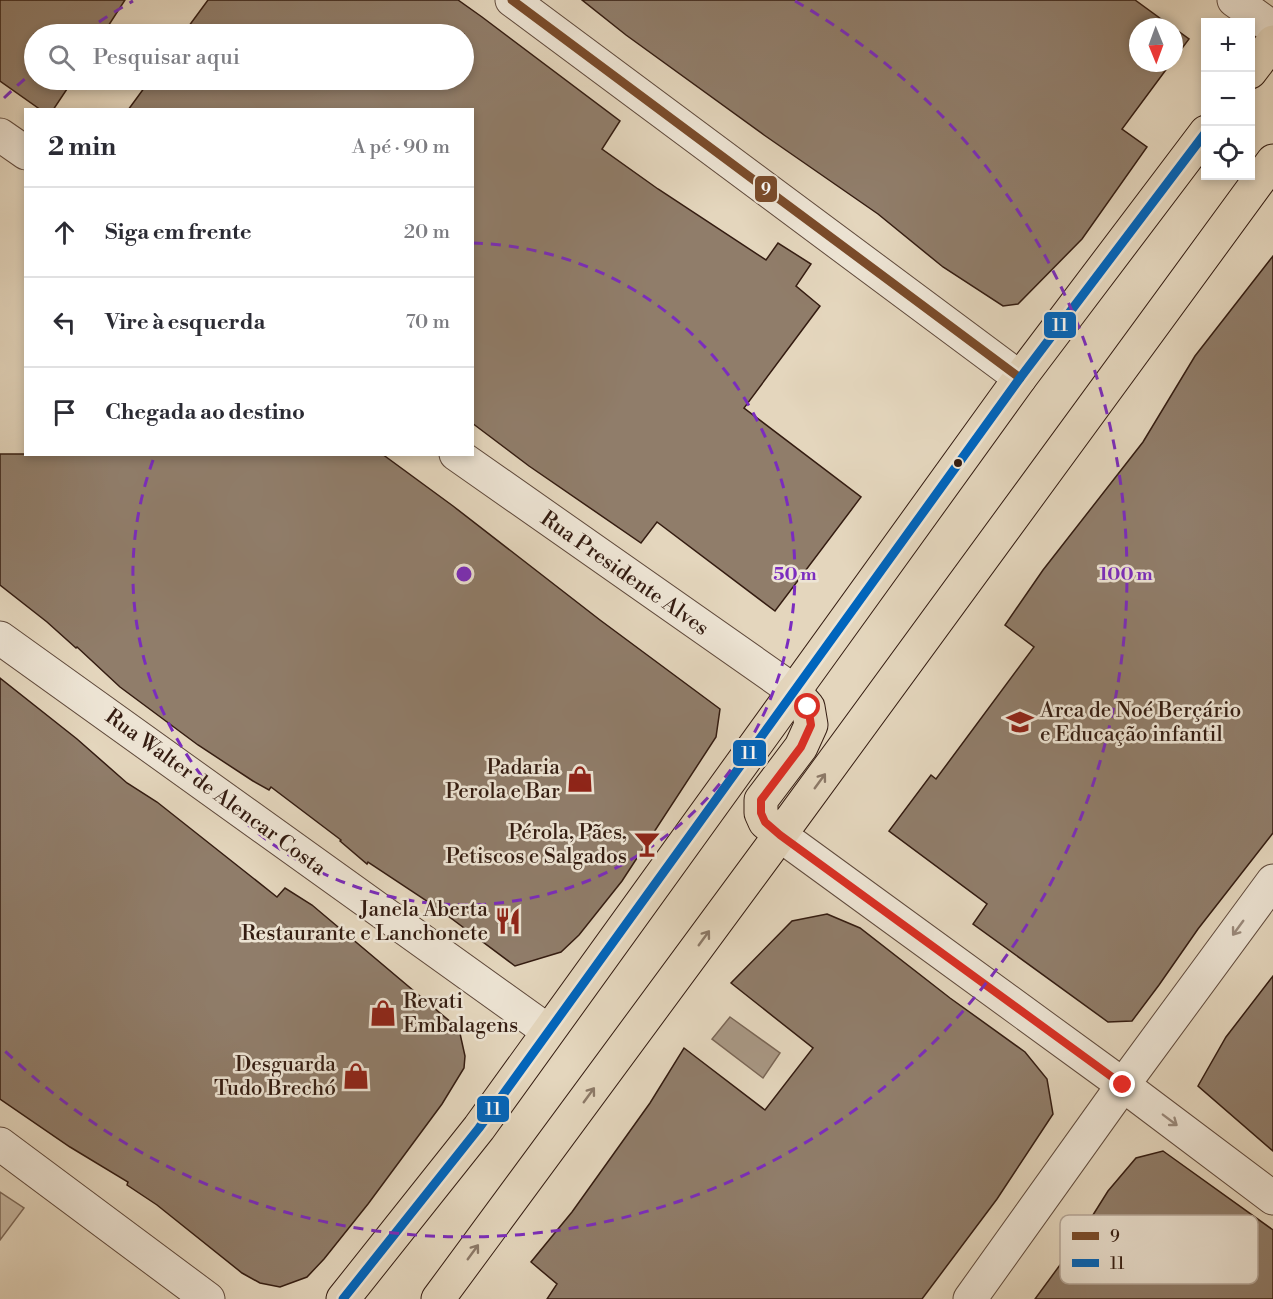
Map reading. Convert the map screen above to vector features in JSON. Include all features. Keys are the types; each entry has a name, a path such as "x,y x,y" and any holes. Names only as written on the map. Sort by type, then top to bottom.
{"main road":[{"path":"1255,67 1273,42"},
{"path":"343,1299 479,1128 1020,378 1201,139"},
{"path":"438,1299 1273,161"},
{"path":"780,835 765,822 761,813 761,800 801,747 811,725 808,707 794,691"}],"street":[{"path":"512,0 1020,378"},
{"path":"1234,0 1273,28"},
{"path":"0,135 24,152"},
{"name":"Rua Presidente Alves","path":"459,456 794,691"},
{"name":"Rua Walter de Alencar Costa","path":"0,638 548,1031"},
{"path":"780,835 1123,1085 1273,1198"},
{"path":"970,1299 1273,881"},
{"path":"0,1144 208,1299"}],"shaded area":[{"path":"730,1017 780,1053 763,1078 712,1039"},
{"path":"0,1192 24,1208 0,1240"}],"building":[{"path":"0,0 125,0 109,24 24,24 24,90 66,90 54,108 38,108 0,81"},
{"path":"208,0 458,0 620,121 602,149 766,260 778,243 811,264 796,286 820,306 744,408 861,497 775,611 657,522 641,543 529,466 474,425 474,108 129,108 143,90 474,90 474,24 190,24"},
{"path":"582,0 1135,0 1160,18 1129,18 1129,72 1164,72 1122,129 1147,147 1082,239 1018,304 1003,306 943,267 878,214 626,35"},
{"path":"1183,35 1189,39 1183,47"},
{"path":"1273,256 1273,833 1198,929 1132,1021 1108,1022 973,924 987,904 889,831 931,775 936,779 1034,647 1005,625 1043,570 1143,442 1195,356"},
{"path":"0,454 24,454 24,456 385,456 720,709 716,737 622,881 579,935 561,952 515,966 436,907 368,862 367,864 341,840 271,787 269,790 253,781 198,745 120,687 77,647 0,585"},
{"path":"0,678 77,739 127,783 157,802 277,897 285,888 312,905 459,1029 465,1056 464,1068 442,1104 368,1204 307,1277 280,1287 260,1283 242,1273 157,1205 127,1185 128,1182 70,1147 0,1099"},
{"path":"827,914 860,928 950,998 1025,1052 1047,1079 1053,1114 997,1199 922,1299 547,1299 557,1284 531,1262 572,1212 650,1103 684,1048 765,1110 813,1048 731,983 792,921"},
{"path":"1273,976 1273,1151 1198,1086 1226,1037"},
{"path":"1163,1151 1252,1215 1093,1215 1108,1191 1136,1158"},
{"path":"1258,1219 1273,1230 1273,1299 1035,1299 1060,1265 1060,1284 1258,1284"}],"transit line":[{"name":"9","path":"512,0 1020,378"},
{"name":"11","path":"343,1299 479,1128 1020,378 1201,139"}],"place":[{"name":"Arca de Noé Berçário e Educação infantil","path":"1020,722"},
{"name":"Padaria Perola e Bar","path":"580,779"},
{"name":"Pérola, Pães, Petiscos e Salgados","path":"647,844"},
{"name":"Janela Aberta Restaurante e Lanchonete","path":"508,921"},
{"name":"Revati Embalagens","path":"383,1013"},
{"name":"Desguarda Tudo Brechó","path":"356,1076"}],"route":[{"path":"808,707 811,725 801,747 761,800 761,813 765,822 1123,1085"}]}
